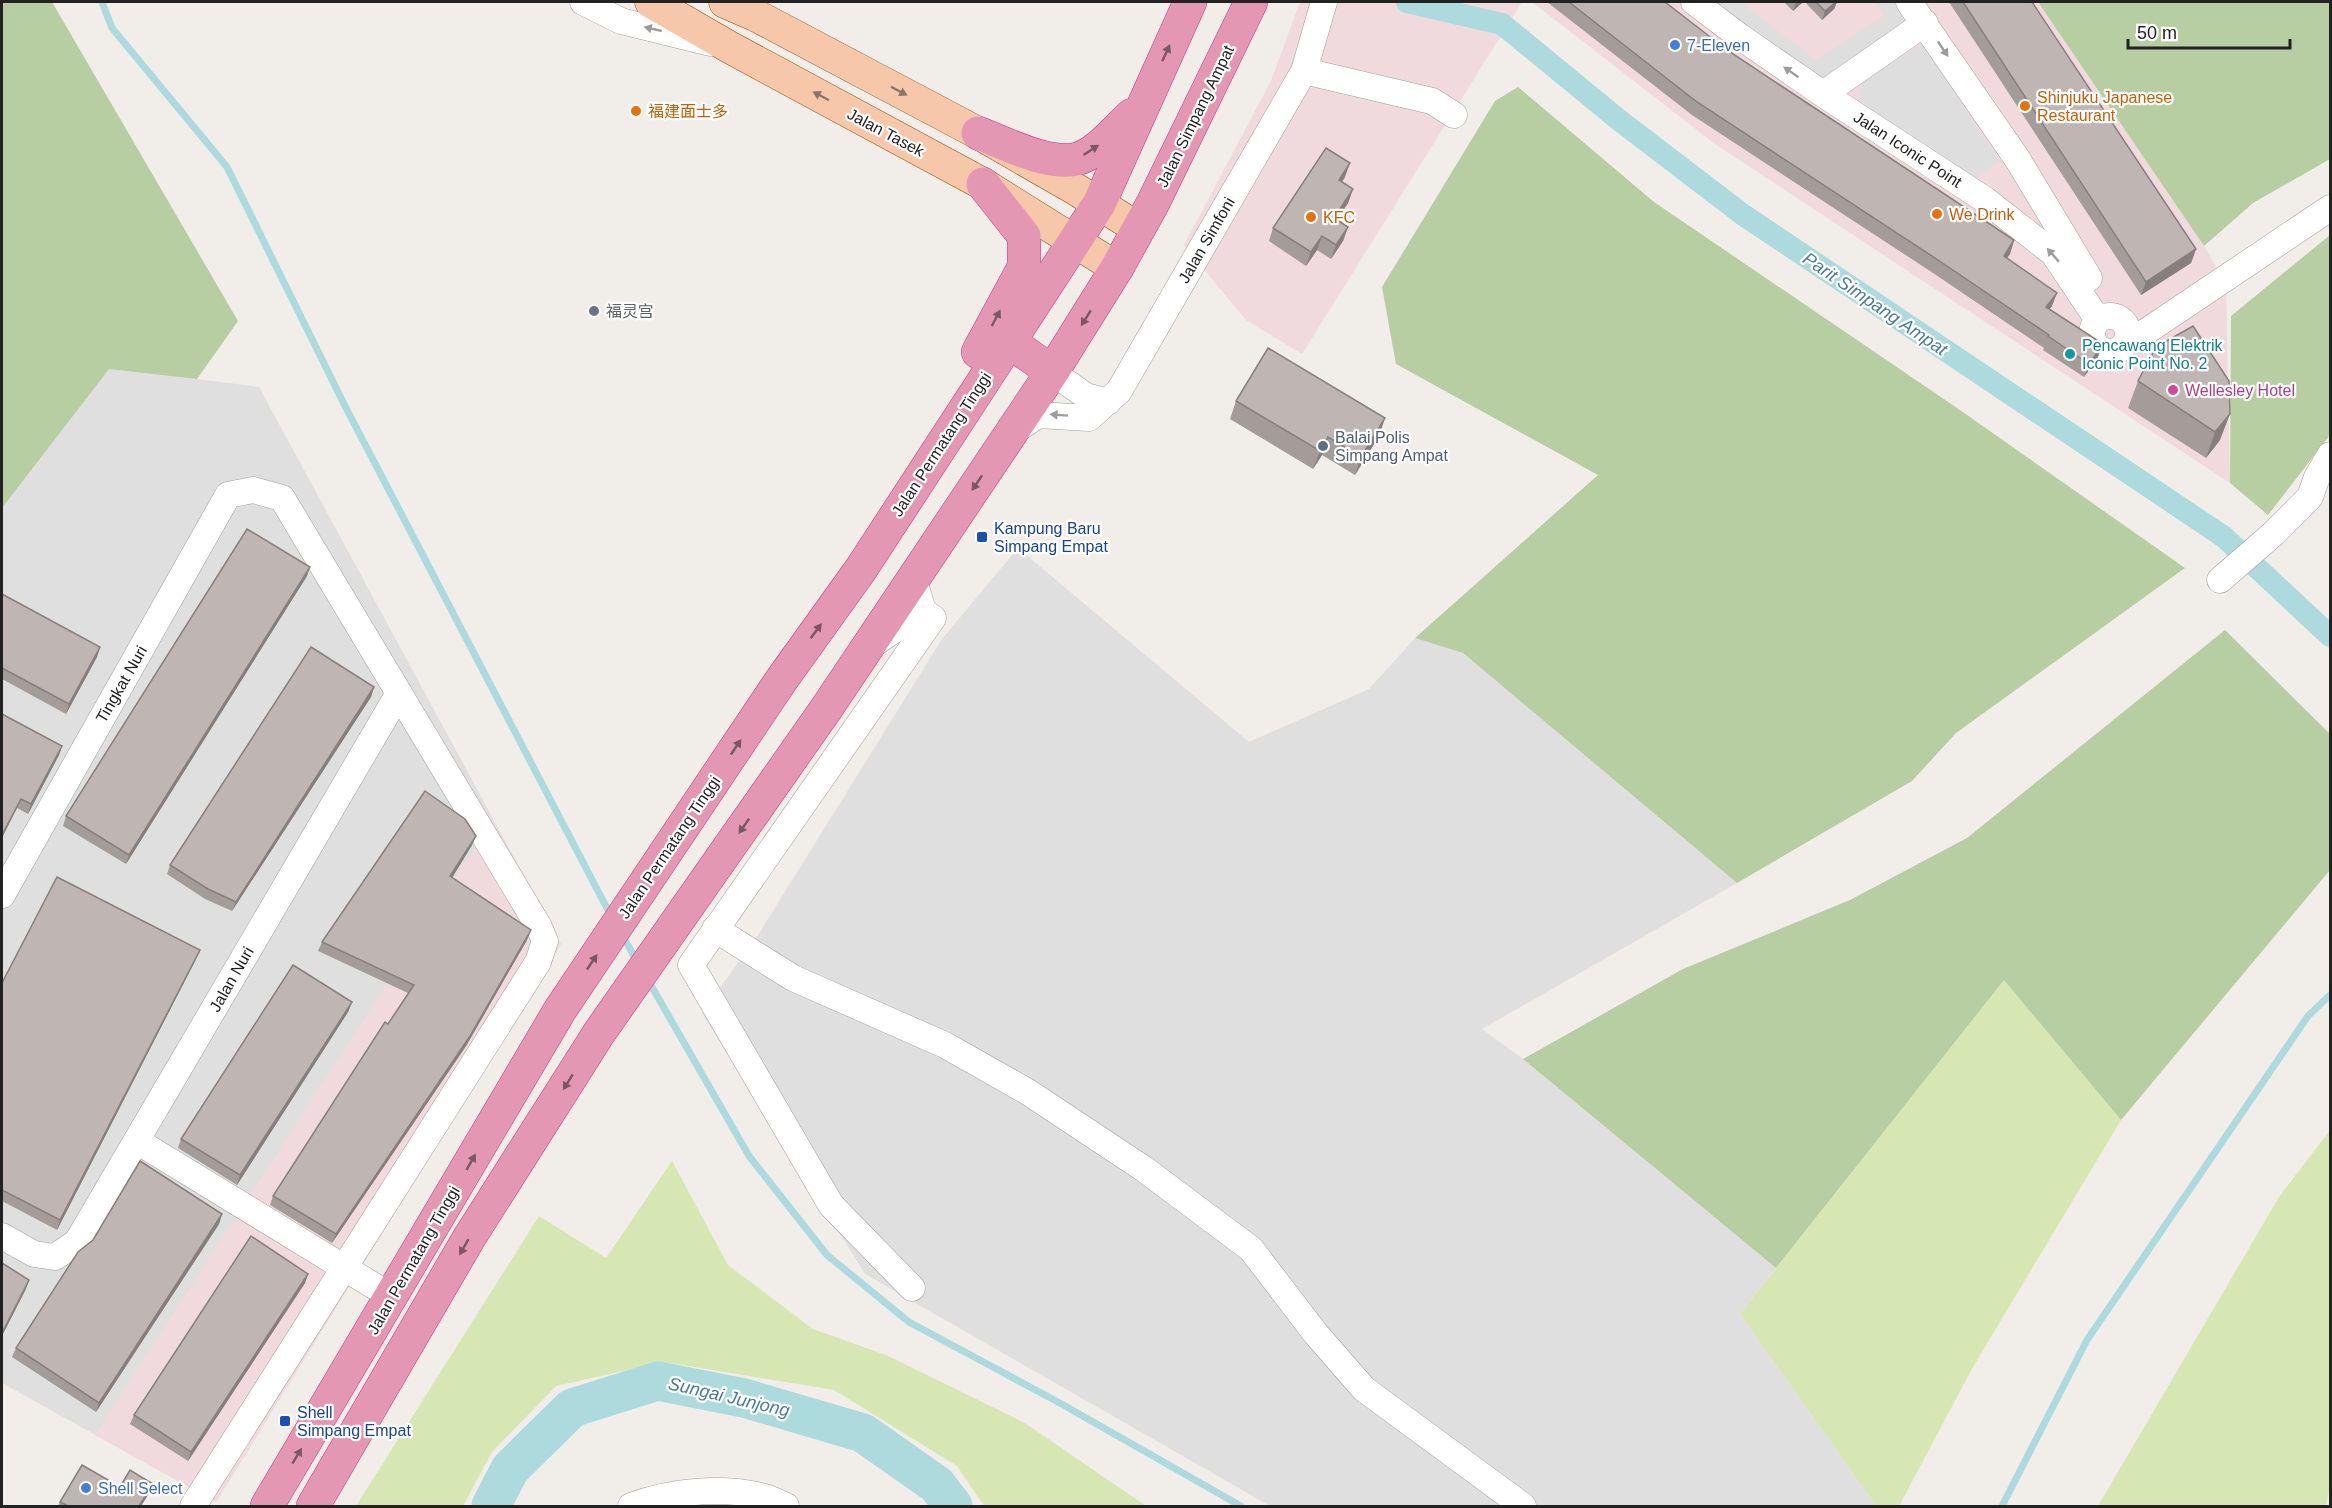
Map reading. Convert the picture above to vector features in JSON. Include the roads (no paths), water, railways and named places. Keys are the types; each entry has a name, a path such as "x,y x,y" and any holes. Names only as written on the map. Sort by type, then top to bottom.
{"highway":[{"path":"1099,204 1190,2"},
{"name":"Jalan Simpang Ampat","path":"1139,229 1250,4"},
{"path":"978,133 1055,161 1078,159 1098,146 1143,105"},
{"path":"927,466 955,395 1024,267 1024,236 983,184"},
{"name":"Jalan Permatang Tinggi","path":"267,1506 560,1010 782,678 861,569 1099,204"},
{"path":"314,1506 469,1238 599,1033 826,709 1052,372 1139,229"},
{"path":"1009,341 1052,372"}],"main road":[{"name":"Jalan Tasek","path":"651,2 731,48 983,184 1117,268"},
{"path":"725,2 747,8 978,133 1139,229"}],"street":[{"path":"583,2 621,21 731,48"},
{"name":"Jalan Iconic Point","path":"1694,2 1738,36 1823,94 1984,199 2053,252 2106,319"},
{"path":"1909,2 2018,160 2106,319 2119,319 2127,328 2127,340 2144,333 2331,208"},
{"name":"Jalan Simfoni","path":"1009,434 1038,415 1089,418 1119,391 1304,71 1322,7"},
{"path":"1823,94 1925,23"},
{"path":"1304,71 1432,101 1454,115"},
{"path":"1052,372 1086,396 1108,402"},
{"path":"2225,576 2273,534 2310,497 2317,477 2331,455"},
{"name":"Tingkat Nuri","path":"2,895 228,495 253,490 282,498 399,693"},
{"path":"912,1288 831,1205 691,965 933,618 923,611 913,577"},
{"path":"866,648 923,611"},
{"path":"193,1506 343,1266 538,962 545,941 539,927 399,693"},
{"name":"Jalan Nuri","path":"2,1236 34,1254 55,1257 77,1242 399,693"},
{"path":"716,929 793,978 955,1051 1028,1092 1144,1169 1251,1249 1316,1334 1364,1389 1522,1506"},
{"path":"137,1141 392,1297"},
{"path":"631,1506 650,1499 714,1491 765,1497 786,1506"}],"waterway":[{"path":"102,2 112,28 227,167 345,406 611,916"},
{"name":"Parit Simpang Ampat","path":"1407,2 1502,24 1619,120 1742,214 2224,537 2330,636"},
{"path":"621,933 638,963"},
{"path":"648,980 749,1156 827,1255 909,1322 1058,1402 1241,1506"},
{"path":"2002,1506 2087,1340 2308,1016 2330,995"},
{"name":"Sungai Junjong","path":"491,1506 510,1469 572,1408 658,1381 744,1398 863,1433 937,1485 953,1506"}],"place":[{"name":"7-Eleven","path":"1675,45"},
{"name":"Shinjuku Japanese Restaurant","path":"2025,106"},
{"name":"福建面士多","path":"636,111"},
{"name":"We Drink","path":"1937,214"},
{"name":"KFC","path":"1311,217"},
{"name":"福灵宫","path":"594,311"},
{"name":"Pencawang Elektrik Iconic Point No. 2","path":"2070,354"},
{"name":"Wellesley Hotel","path":"2173,390"},
{"name":"Balai Polis Simpang Ampat","path":"1323,446"},
{"name":"Kampung Baru Simpang Empat","path":"982,537"},
{"name":"Shell Simpang Empat","path":"285,1421"},
{"name":"Shell Select","path":"86,1488"}]}
